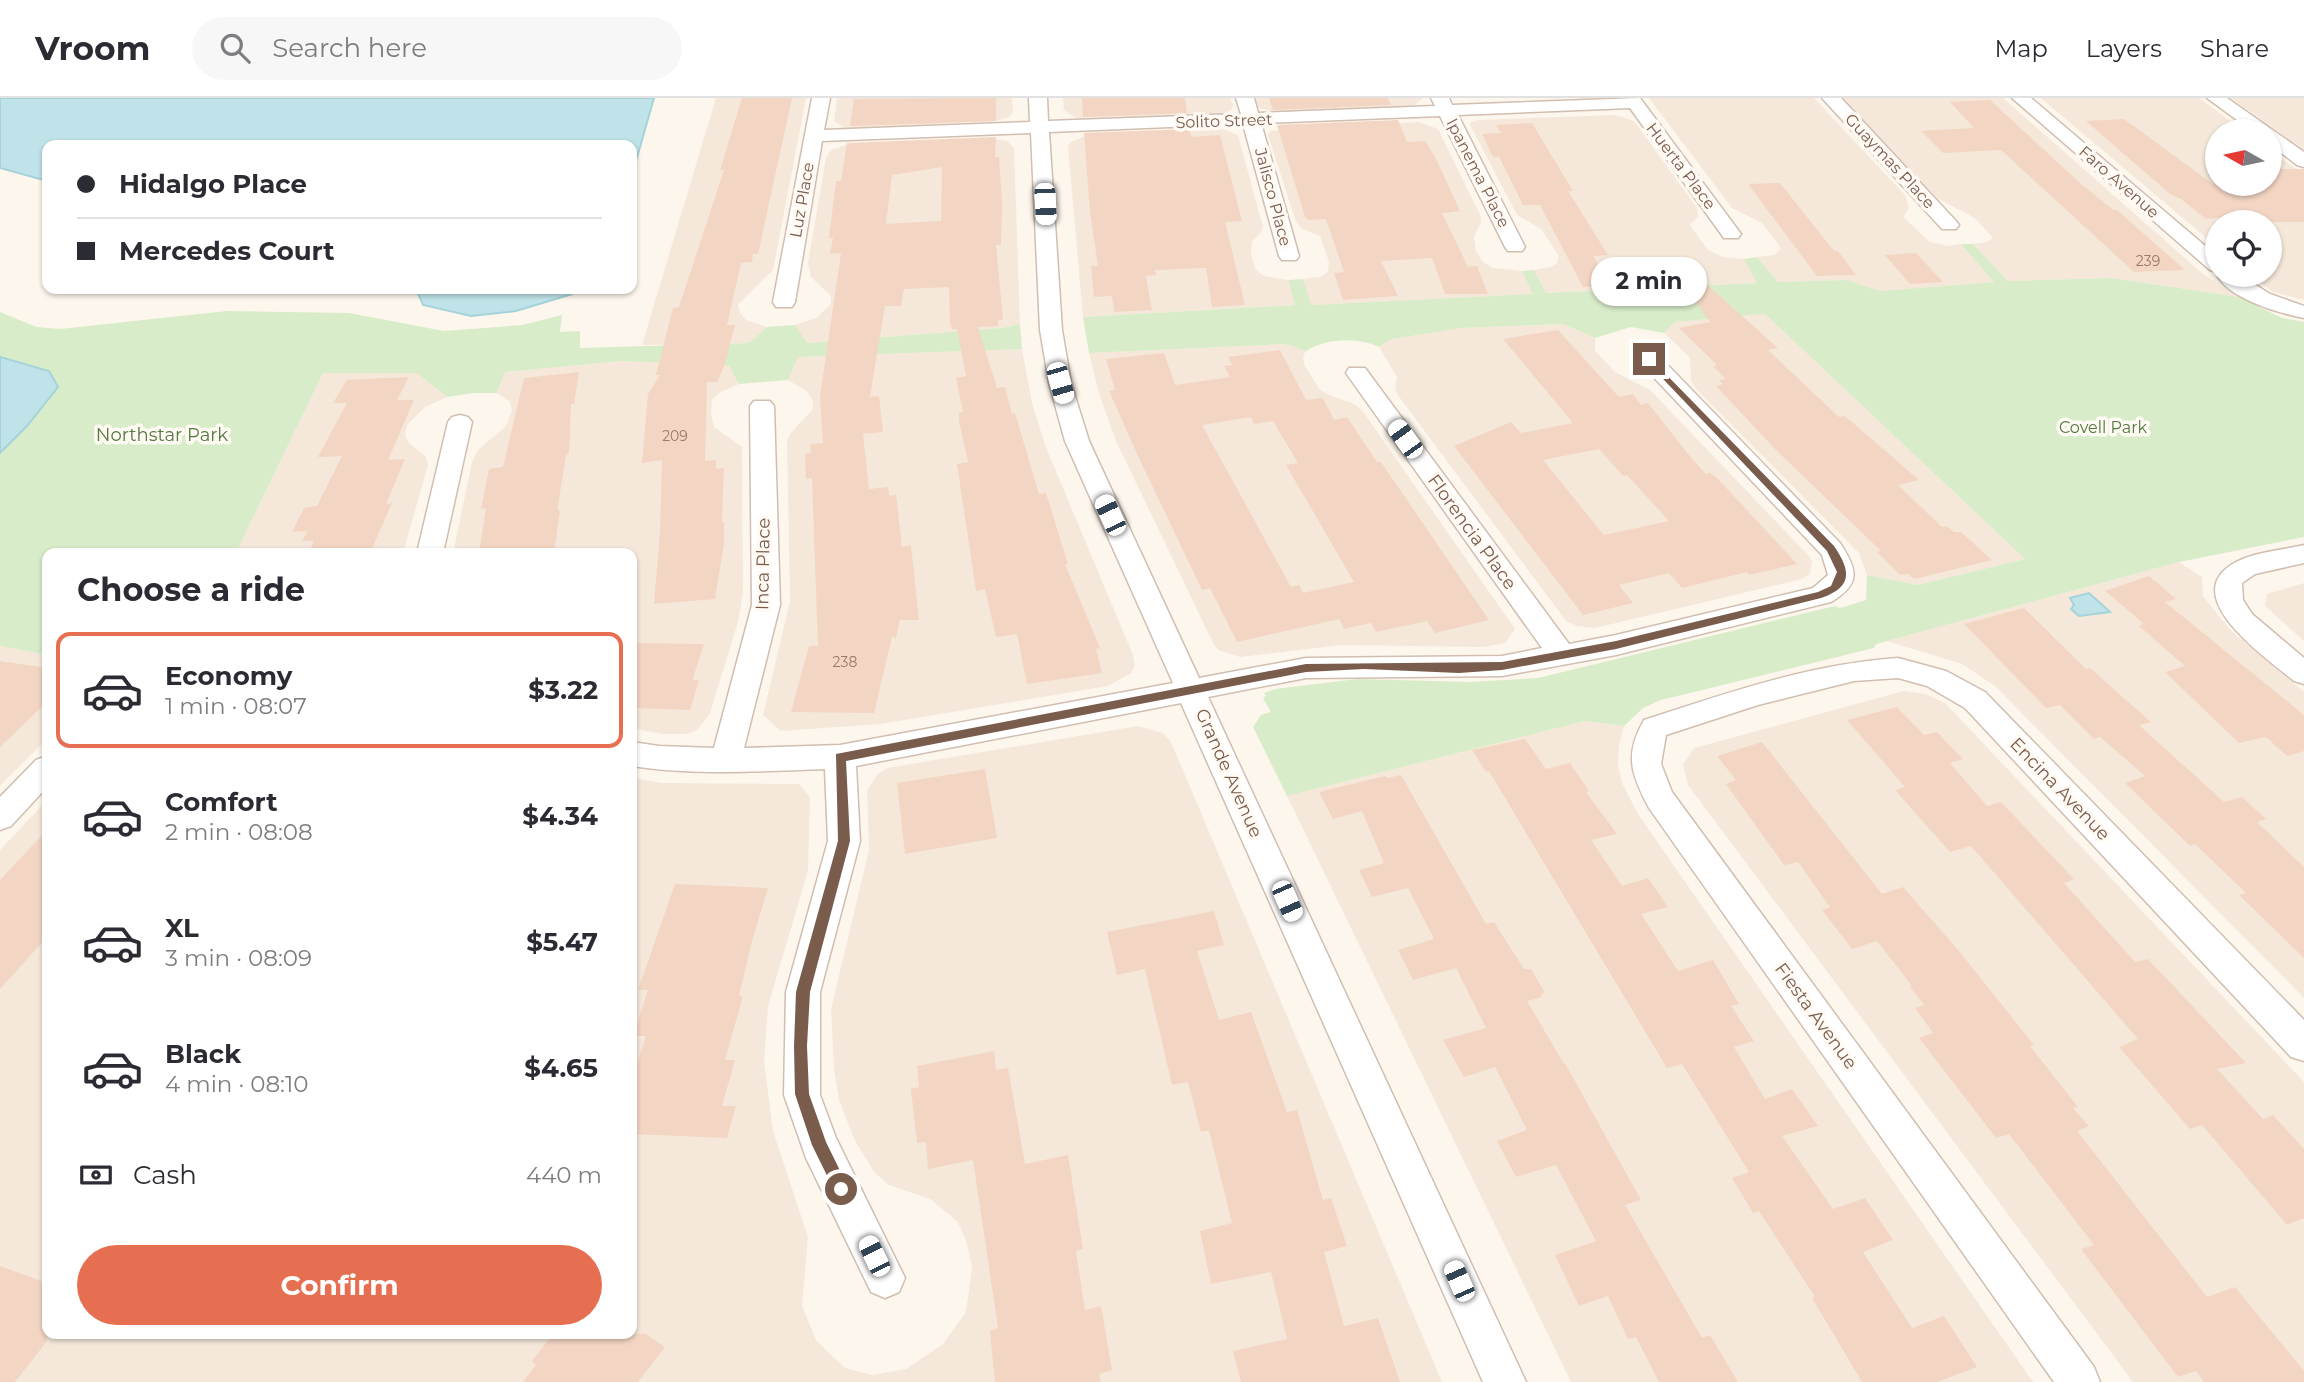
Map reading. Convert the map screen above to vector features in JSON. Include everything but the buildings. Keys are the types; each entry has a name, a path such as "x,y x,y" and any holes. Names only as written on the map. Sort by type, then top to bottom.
{"street":[{"name":"Luz Place","path":"784,302 821,98"},
{"name":"Grande Avenue","path":"1038,98 1051,330 1060,383 1077,441 1505,1382"},
{"name":"Jalisco Place","path":"1245,98 1289,256"},
{"name":"Guaymas Place","path":"1831,98 1949,225"},
{"name":"Faro Avenue","path":"2021,98 2205,256"},
{"path":"2216,98 2246,119"},
{"name":"Solito Street","path":"813,136 1251,120 1444,105 1633,100"},
{"name":"Huerta Place","path":"1633,100 1731,234"},
{"name":"Ipanema Place","path":"1444,105 1515,247"},
{"path":"2282,145 2304,161"},
{"path":"2242,287 2255,297 2303,312"},
{"path":"637,755 726,760 840,757 1306,668 1388,665 1459,669 1502,666 1563,656 1821,595 1834,588 1840,581 1840,562 1831,549 1649,359"},
{"name":"Florencia Place","path":"1357,373 1563,656"},
{"name":"Inca Place","path":"726,760 766,605 762,406"},
{"path":"431,548 460,422"},
{"path":"2304,554 2247,567 2229,579 2230,600 2242,621 2304,674"},
{"name":"Encina Avenue","path":"1755,695 1854,671 1898,668 1936,678 1975,701 2304,1045"},
{"name":"Fiesta Avenue","path":"1755,695 1654,728 1643,753 1649,777 1660,799 2079,1382"},
{"path":"840,757 844,841 803,992 800,1046 802,1094 819,1145 885,1278"},
{"path":"0,817 42,773"}],"shaded area":[{"path":"716,98 806,98 773,270 738,305 746,320 767,327 749,343 642,345"},
{"path":"837,98 1012,98 1013,112 1009,117 996,121 847,129 834,121"},
{"path":"1063,98 1230,98 1233,105 1230,111 1213,116 1076,118 1064,110"},
{"path":"1254,98 1422,99 1414,105 1279,113 1259,108"},
{"path":"1649,98 1814,98 1905,195 1909,208 1903,217 1930,242 1948,246 1961,244 1995,282 1880,291 1847,280 1778,282 1757,257 1774,255 1780,250 1779,245 1762,223 1732,208"},
{"path":"1839,98 2003,98 2205,275 2205,287 2224,287 2239,297 2112,278 2008,281 1973,244 1987,242 1993,238 1975,218 1937,198"},
{"path":"2041,98 2199,98 2228,119 2205,119 2205,196 2282,196 2282,159 2304,175 2304,300 2273,292 2266,287 2282,287 2282,210 2205,210 2205,237"},
{"path":"2231,98 2304,98 2304,150 2282,134 2282,119 2260,119"},
{"path":"1616,115 1634,121 1697,208 1698,217 1690,225 1708,250 1723,257 1744,259 1758,283 1546,293 1534,270 1551,267 1557,263 1559,256 1541,229 1517,215 1469,123 1478,120"},
{"path":"1419,122 1438,129 1481,217 1474,237 1476,251 1483,262 1493,268 1522,271 1534,294 1310,305 1303,279 1320,277 1328,272 1329,262 1320,236 1303,229 1296,222 1268,135 1270,131"},
{"path":"1222,129 1238,135 1263,227 1252,241 1251,255 1256,270 1264,276 1288,280 1295,305 1083,317 1068,147 1071,142 1087,135"},
{"path":"995,139 1007,141 1014,148 1020,324 1001,328 806,343 795,325 816,318 831,304 831,296 811,277 808,263 826,158 831,150 849,144"},
{"path":"1765,314 2025,559 1918,585 1867,575 1859,553 1696,389 1691,381 1690,358 1664,333 1675,322"},
{"path":"1563,324 1595,338 1595,351 1615,372 1650,390 1808,555 1812,561 1810,574 1802,579 1595,628 1577,626 1566,621 1397,394 1397,377 1379,347 1392,339 1462,328"},
{"path":"1286,344 1306,351 1303,356 1304,364 1319,389 1362,410 1515,629 1505,643 1484,647 1341,645 1240,657 1218,650 1117,443 1100,397 1089,353"},
{"path":"1022,349 1032,403 1045,445 1133,655 1135,666 1131,673 1108,686 881,724 781,731 763,715 790,601 787,441 812,410 813,402 808,392 788,380 798,357"},
{"path":"622,361 729,366 739,384 719,393 712,400 711,414 714,427 742,447 743,593 738,622 710,713 698,729 687,734 662,734 637,729 637,548 454,548 472,462 478,450 506,426 512,411 510,402 497,393 505,372"},
{"path":"323,373 417,373 447,397 425,407 407,425 405,435 409,443 426,457 428,465 404,548 238,548"},
{"path":"2179,562 2202,577 2203,596 2230,630 2304,692 2304,998 1995,686 1962,664 1887,641"},
{"path":"2304,583 2304,641 2265,606 2267,594"},
{"path":"0,646 42,654 42,744 0,786"},
{"path":"1904,691 1926,694 1945,703 2304,1082 2304,1382 2133,1382 1688,785 1683,765 1694,748"},
{"path":"1585,721 1624,726 1618,764 1622,783 1638,814 2033,1382 1571,1382 1287,796"},
{"path":"1138,726 1163,733 1171,742 1442,1382 0,1382 0,850 42,805 42,1339 637,1339 637,779 662,783 799,784 810,797 808,871 768,1006 764,1061 773,1131 808,1237 802,1306 816,1340 845,1368 873,1375 906,1369 943,1344 966,1312 972,1268 966,1240 957,1221 930,1199 889,1185 875,1173 855,1141 839,1100 834,1070 831,1009 869,850 867,790 878,774 887,768"}],"green space":[{"name":"Covell Park","path":"1961,244 1973,244 2008,281 2112,278 2239,297 2282,318 2304,322 2304,537 2179,562 1876,644 1874,648 1661,700 1643,708 1624,726 1585,721 1287,796 1253,727 1261,715 1271,712 1263,698 1266,696 1264,693 1275,689 1357,679 1470,682 1538,678 1866,600 1867,575 1918,585 2025,559 1765,314 1675,322 1664,333 1631,327 1595,338 1563,324 1462,328 1392,339 1379,347 1342,340 1323,343 1306,351 1286,344 1089,353 1083,317 1295,305 1288,280 1303,279 1311,305 1533,294 1522,271 1534,270 1546,293 1757,283 1744,259 1757,257 1778,282 1847,280 1880,291 1994,282"},
{"name":"Northstar Park","path":"227,311 349,313 444,331 522,325 562,315 560,332 580,331 580,348 749,343 767,327 795,325 807,343 1001,328 1020,324 1022,349 798,357 788,380 739,384 729,366 622,361 505,372 497,393 447,397 417,373 323,373 238,548 42,548 42,654 0,646 0,312 37,327 60,329"}],"water":[{"path":"0,98 654,98 637,158 637,140 42,140 42,180 0,168"},
{"path":"418,294 572,294 516,311 471,316 423,305"},
{"path":"0,357 49,371 58,387 27,426 0,453"},
{"path":"2089,593 2110,612 2079,616 2071,609 2074,605 2070,598"}],"route":[{"path":"841,1189 819,1145 802,1094 800,1046 803,992 831,897 844,841 840,757 1306,668 1388,665 1459,669 1502,666 1563,656 1821,595 1834,588 1840,581 1842,572 1840,562 1831,549 1649,359"}]}
